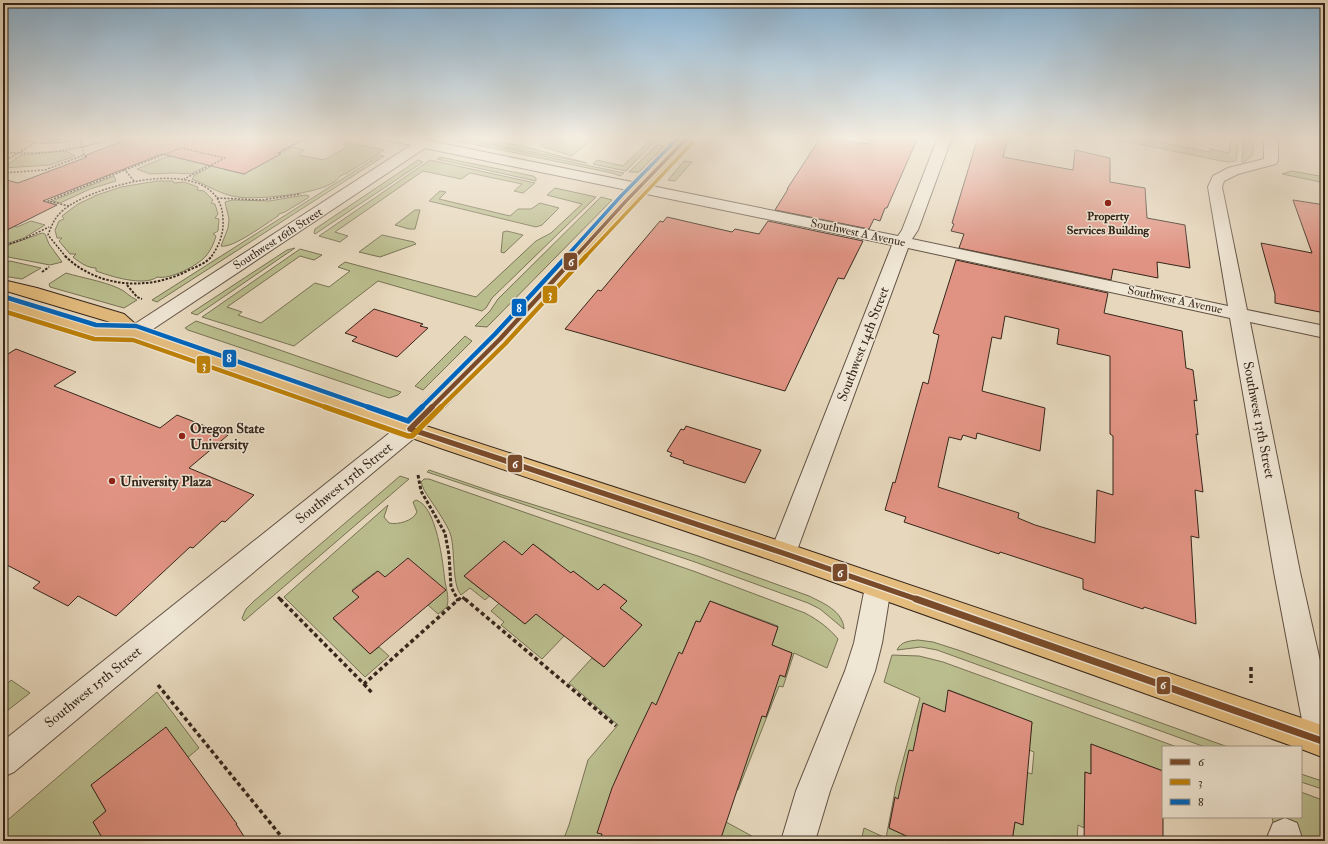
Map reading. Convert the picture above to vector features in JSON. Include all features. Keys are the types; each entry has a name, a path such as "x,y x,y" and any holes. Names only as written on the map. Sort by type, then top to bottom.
{"main road":[{"name":"Southwest 15th Street","path":"410,429 500,338 649,176"},
{"path":"3,285 32,292 117,318 134,334"},
{"path":"3,304 95,332 134,334 410,429 783,553 1324,741"}],"street":[{"name":"Southwest 16th Street","path":"134,334 373,176"},
{"name":"Southwest A Avenue","path":"581,176 902,242 1325,332"},
{"name":"Southwest 14th Street","path":"783,553 902,242 910,230 930,176"},
{"name":"Southwest 13th Street","path":"1223,176 1218,179 1215,187 1240,314 1242,336 1273,491 1287,572 1324,741"},
{"name":"Southwest 15th Street","path":"3,761 410,429"},
{"path":"798,841 813,790 860,671 868,643 878,587"}],"path":[{"path":"69,206 48,200 109,176"},
{"path":"130,176 134,181"},
{"path":"184,180 191,176"},
{"path":"169,178 184,180 203,186 217,198 224,216 223,232 210,259 187,272 167,280 155,283 127,284 88,274 74,264 48,235 50,226 56,217 69,206 96,192 134,181 169,178"},
{"path":"217,198 262,200 306,193"},
{"path":"3,246 24,239 50,226"},
{"path":"418,475 421,491 445,533 449,555 451,586 458,601"},
{"path":"278,597 373,694"},
{"path":"364,684 462,597 616,726"},
{"path":"158,685 285,841"}],"green space":[{"path":"113,176 116,181 90,189 60,203 52,201"},
{"path":"194,176 340,176 334,182 309,191 260,198 232,196 192,179"},
{"path":"346,176 352,176 157,302 152,300"},
{"path":"394,176 401,176 315,234 315,229"},
{"path":"406,176 415,176 335,232 348,236 340,242 319,236"},
{"path":"449,176 465,176 461,179"},
{"path":"486,176 505,176 535,183 523,193 514,191 522,184"},
{"path":"515,176 534,176 536,178 536,181"},
{"path":"671,176 679,176 675,181 668,180"},
{"path":"1293,176 1325,177 1325,183"},
{"path":"157,181 173,181 174,183 184,182 198,187 197,190 204,191 213,200 211,203 215,204 218,214 215,218 219,219 218,231 213,234 216,236 211,249 202,260 190,268 169,276 157,277 144,281 118,278 96,271 96,268 81,263 73,257 76,254 70,254 59,241 62,238 57,238 55,230 59,221 64,219 62,216 78,204 94,196 121,187"},
{"path":"555,188 596,197 492,298 486,308 482,311 378,281 294,346 202,317 300,249 322,255 314,260 300,256 227,307 242,312 238,315 261,323 315,283 329,287 350,271 338,267 345,262 476,297 536,241 551,233 582,204 547,195"},
{"path":"440,191 446,192 439,199 510,216 518,209 531,209 540,203 559,208 542,225 536,227 429,201"},
{"path":"305,195 309,196 308,198 279,214 250,235 233,244 221,246 228,228 229,219 225,202 232,200 269,201"},
{"path":"601,197 612,200 487,327 475,326 490,311 498,299"},
{"path":"415,210 420,210 415,229 395,225"},
{"path":"31,221 45,225 24,238 3,245 3,223 17,227"},
{"path":"507,231 523,235 504,253 501,252 503,232"},
{"path":"42,233 45,234 49,244 62,262 50,265 3,256 3,247"},
{"path":"382,235 414,242 416,244 380,257 359,252"},
{"path":"295,248 197,315 191,313 287,250"},
{"path":"10,261 41,268 22,279 3,276 3,263"},
{"path":"66,273 99,281 121,289 137,300 124,308 50,287 49,284"},
{"path":"196,321 401,392 398,395 389,398 185,328"},
{"path":"465,336 472,341 423,390 415,386"},
{"path":"429,470 499,494 698,556 809,596 836,612 843,623 844,629 820,609 808,603 695,562 427,472"},
{"path":"400,476 409,479 244,621 242,618 246,609 254,601"},
{"path":"424,479 429,479 696,572 805,613 823,624 835,635 838,639 827,668 794,653 783,687 779,686 738,790 715,780 740,707 766,717 774,694 753,686 759,667 785,677 792,653 772,645 778,626 710,601 700,622 696,621 678,663 675,662 656,705 652,703 619,772 726,822 761,841 703,841 602,834 600,841 563,841 588,760 618,725 569,683 592,658 604,667 642,625 620,608 627,601 604,584 598,590 573,571 562,582 555,560 533,544 522,555 504,542 464,576 484,592 487,590 492,594 485,600 470,588 461,595 456,584 450,532 424,490 421,482"},
{"path":"416,500 423,505 429,513 438,536 448,594 447,607 438,614 428,605 445,590 385,577 377,571 352,590 359,597 333,619 370,654 379,647 389,656 365,677 284,597 388,505 384,517 389,523 401,523 412,518 417,512 413,502"},
{"path":"501,601 504,607 525,624 536,614 558,631 566,634 542,659 501,625 504,622 491,611"},
{"path":"918,640 933,642 961,651 1225,746 1202,746 937,650 921,647 897,650 903,643"},
{"path":"892,655 919,656 943,662 1174,746 1162,746 1162,771 1091,744 1091,774 1085,772 1084,828 1078,825 1077,841 1012,841 1015,822 1023,825 1023,771 1032,774 1034,752 1029,750 1032,722 949,690 945,712 923,703 917,729 936,737 920,808 895,798 889,828 917,841 861,841 864,828 886,838 896,786 920,698 884,682"},
{"path":"11,680 30,693 3,714 3,688"},
{"path":"157,692 199,748 186,759 166,728 91,785 106,811 93,822 104,841 3,841 3,824"},
{"path":"1302,774 1325,782 1325,790 1302,782"},
{"path":"1302,792 1325,801 1325,841 1310,841 1274,828 1272,818 1302,818"}],"building":[{"path":"36,176 105,176 43,201 57,205 3,232 3,179 18,183"},
{"path":"795,176 901,176 880,221 874,219 869,229 775,210"},
{"path":"966,176 1110,176 1110,182 1145,188 1147,218 1185,225 1190,268 1157,262 1158,278 1113,269 1111,280 959,248 964,234 951,231 954,224 952,223"},
{"path":"1293,200 1325,205 1325,313 1275,303 1275,294 1261,243 1312,253"},
{"path":"667,217 732,232 735,229 759,234 768,221 863,241 844,279 838,278 785,391 565,329 598,290 601,291 660,221 663,222"},
{"path":"956,260 1108,293 1104,313 1182,331 1186,368 1193,370 1197,401 1194,400 1198,435 1196,434 1203,492 1195,490 1199,538 1191,536 1196,624 1144,607 1143,609 1083,589 1083,579 1000,552 999,554 904,522 906,517 885,510 893,482 895,483 923,382 928,384 939,335 933,333","holes":["1005,316 1059,329 1057,344 1110,356 1110,434 1113,436 1113,495 1097,490 1095,543 1035,525 1018,518 1019,513 938,487 949,437 961,440 963,435 976,439 977,433 1040,451 1045,408 982,391 992,337 1001,339"]},
{"path":"374,309 423,324 420,326 428,328 397,357 352,341 357,337 345,333"},
{"name":"University Plaza","path":"16,349 76,372 54,386 160,428 177,415 228,435 189,468 254,495 225,522 222,521 193,548 190,547 116,616 78,596 68,606 33,588 40,582 3,563 3,357"},
{"path":"686,426 761,450 745,483 683,463 684,461 670,456 672,453 667,451 681,429 684,430"},
{"path":"504,541 522,555 533,544 571,573 573,571 598,590 604,584 627,601 620,608 642,625 604,667 536,614 525,624 464,576"},
{"path":"408,558 446,590 370,654 333,618 359,597 352,591 378,571 385,577"},
{"path":"710,601 778,627 772,645 792,653 785,677 780,675 766,717 762,716 720,841 600,841 602,834 597,833 612,788 629,750 652,702 656,705 679,652 682,654 696,621 700,622"},
{"path":"948,690 1032,722 1023,825 1015,822 1012,841 917,841 889,828 895,797 898,799 909,750 913,751 923,703 945,712"},
{"path":"166,727 237,824 247,841 104,841 93,822 106,811 91,785"},
{"path":"1091,744 1162,771 1163,841 1084,841 1085,772 1091,774"}],"transit line":[{"name":"8","path":"5,297 96,325 136,326 408,421 495,334 640,176"},
{"name":"6","path":"650,176 500,339 410,429 783,553 1325,742"},
{"name":"3","path":"3,311 94,339 133,340 408,436 412,436 505,344 660,176"}],"place":[{"name":"Property Services Building","path":"1108,203"},
{"name":"Oregon State University","path":"182,436"},
{"name":"University Plaza","path":"112,481"}]}
